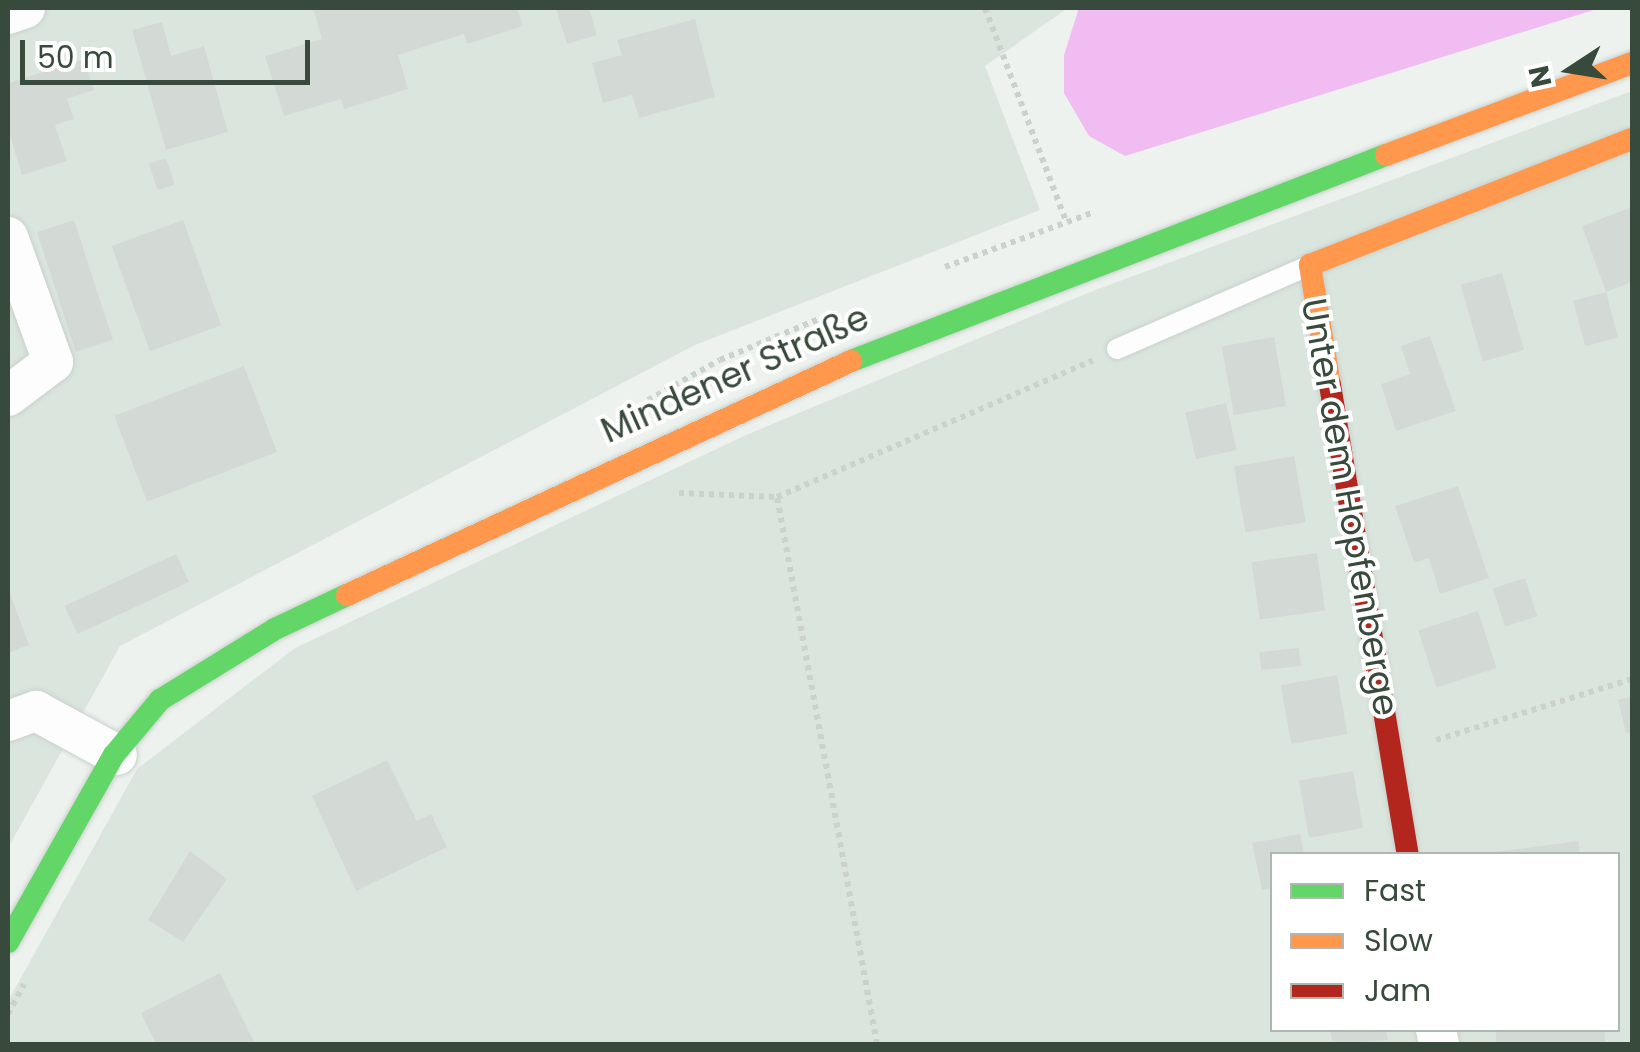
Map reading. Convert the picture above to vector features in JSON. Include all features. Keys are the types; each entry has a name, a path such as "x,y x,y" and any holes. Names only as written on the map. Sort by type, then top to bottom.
{"main road":[{"name":"Mindener Straße","path":"8,942 117,755 160,700 275,628 772,394 1083,266 1632,63"},
{"name":"Unter dem Hopfenberge","path":"1408,852 1310,265 1632,139"}],"street":[{"path":"8,14 25,8"},
{"path":"8,237 52,362 8,396"},
{"path":"8,721 36,711 117,755"}],"lane":[{"path":"1117,349 1310,265"}],"path":[{"path":"986,8 1064,218"},
{"path":"681,494 777,497 1117,349"},
{"path":"777,497 877,1044"},
{"path":"1392,754 1632,680"}],"shaded area":[{"path":"8,8 1068,8 985,66 1040,210 695,345 120,646 8,848"},
{"path":"1079,8 1600,8 1125,156 1089,136 1064,93 1064,55"},
{"path":"1632,91 1632,1044 8,1044 8,1001 137,769 295,648 746,435 1090,292"}],"building":[{"path":"313,8 517,8 523,26 467,44 464,34 398,55 408,89 344,109 341,99 284,116 265,56 322,39"},
{"path":"589,8 597,35 567,44 556,9"},
{"path":"695,19 715,97 639,118 632,95 603,103 592,63 622,55 617,40"},
{"path":"162,22 171,56 204,46 228,132 166,150 132,30"},
{"path":"84,59 94,90 67,99 74,119 55,125 67,161 22,175 8,129 8,83"},
{"path":"166,158 175,185 158,190 149,164"},
{"path":"1632,207 1632,282 1606,292 1582,226"},
{"path":"74,220 113,340 76,352 37,232"},
{"path":"183,220 221,325 150,351 112,246"},
{"path":"1502,273 1524,350 1483,362 1461,285"},
{"path":"1606,292 1618,337 1585,346 1573,301"},
{"path":"1430,336 1456,411 1396,431 1381,384 1410,374 1401,346"},
{"path":"1274,337 1286,406 1234,415 1222,346"},
{"path":"244,366 277,452 147,502 114,416"},
{"path":"1226,403 1237,450 1196,459 1185,412"},
{"path":"1294,456 1306,522 1246,533 1234,467"},
{"path":"1458,486 1489,578 1440,594 1429,558 1414,563 1395,506"},
{"path":"1317,553 1325,610 1260,620 1252,562"},
{"path":"176,554 189,582 78,634 65,606"},
{"path":"1525,578 1537,616 1505,627 1493,589"},
{"path":"8,588 29,645 8,653"},
{"path":"1478,611 1497,668 1437,688 1418,630"},
{"path":"1299,648 1301,666 1261,670 1259,652"},
{"path":"1337,675 1347,734 1291,744 1281,685"},
{"path":"1632,696 1632,732 1626,733 1618,700"},
{"path":"387,760 417,821 431,814 447,847 356,891 312,796"},
{"path":"1353,771 1363,828 1309,838 1299,781"},
{"path":"1300,834 1304,852 1270,852 1270,888 1262,890 1252,843"},
{"path":"1578,841 1580,852 1495,852"},
{"path":"190,851 227,879 183,942 148,920"},
{"path":"220,973 255,1044 156,1044 141,1013"},
{"path":"1330,1032 1386,1032 1388,1040 1333,1044"},
{"path":"1496,1032 1605,1032 1605,1044 1496,1044"}],"traffic: fast":[{"path":"851,361 1386,155"},
{"path":"8,942 114,755 160,700 275,629 347,595"}],"traffic: slow":[{"path":"1386,155 1632,63"},
{"path":"1330,385 1310,265 1632,139"},
{"path":"347,595 851,361"}],"traffic: jam":[{"path":"1330,385 1408,852"}]}
